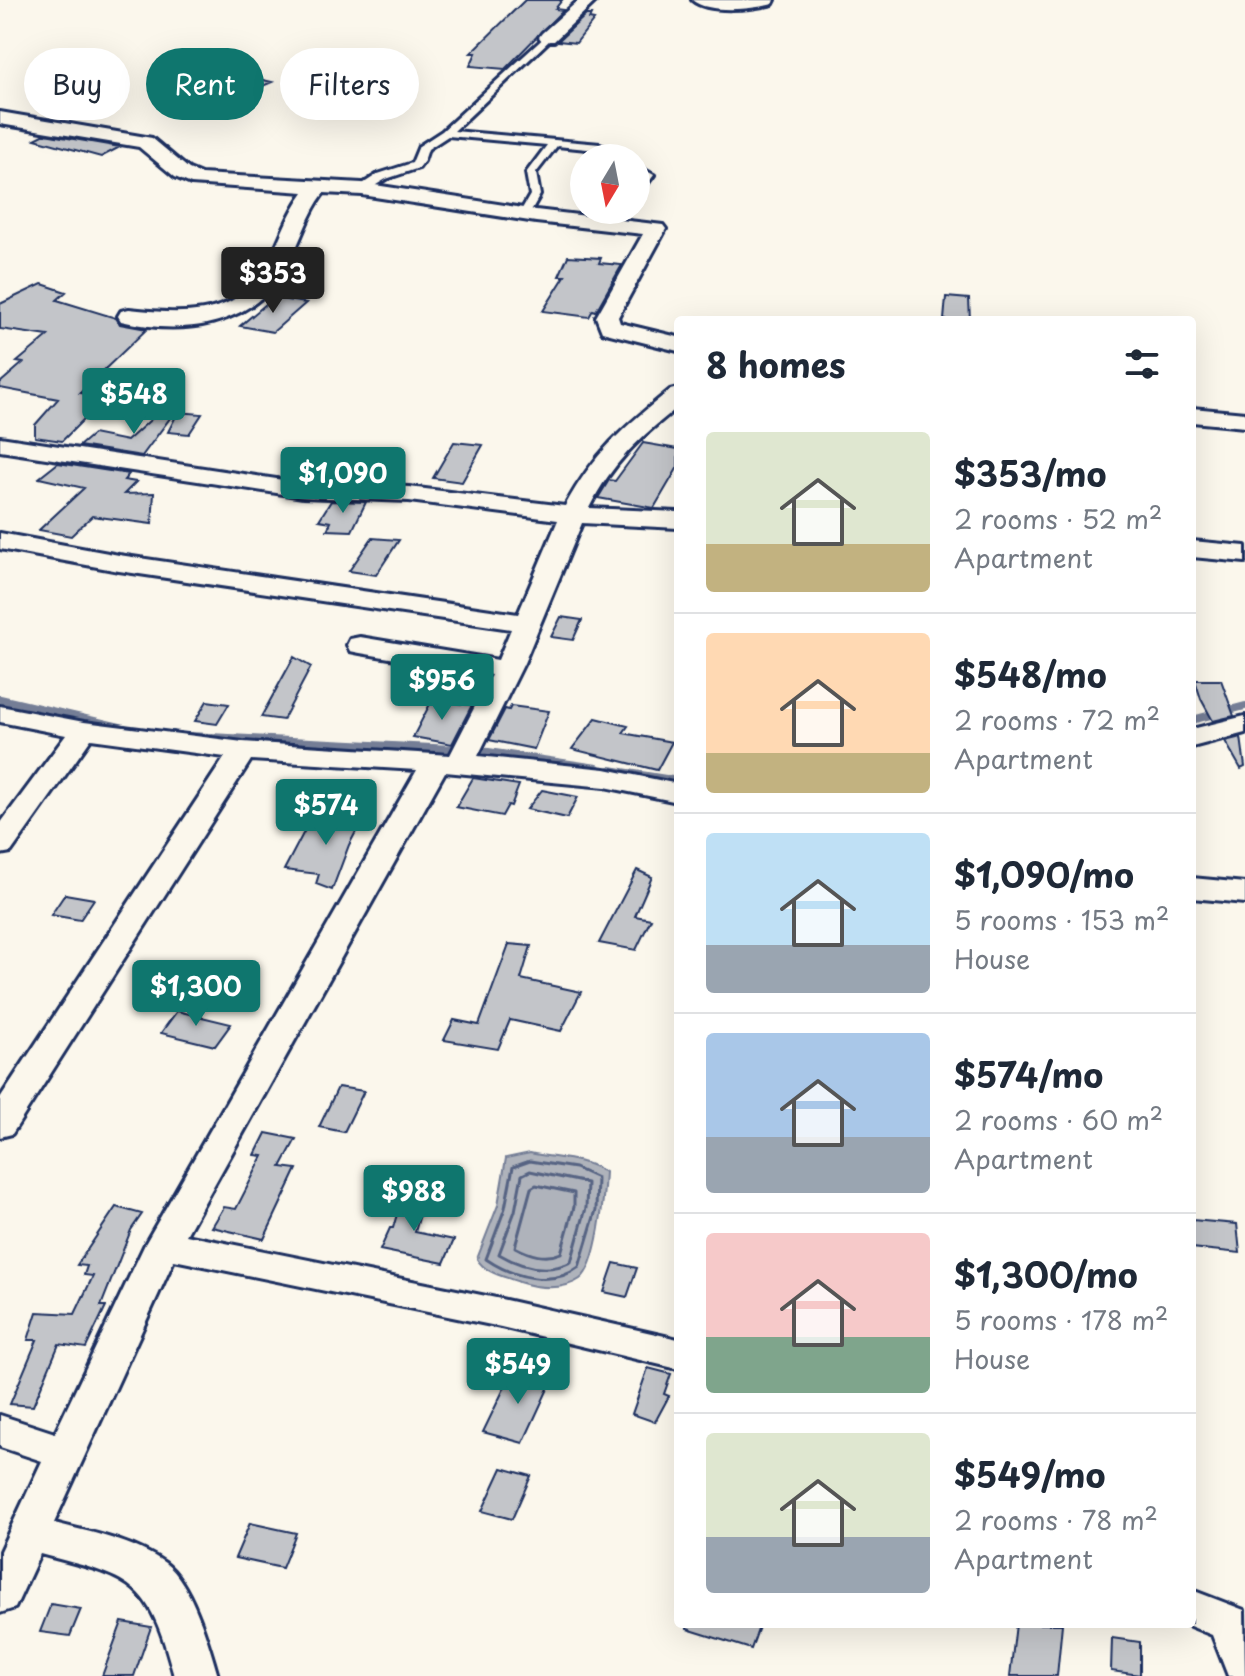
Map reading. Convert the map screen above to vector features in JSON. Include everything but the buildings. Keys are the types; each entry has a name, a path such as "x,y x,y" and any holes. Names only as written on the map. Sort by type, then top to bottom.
{"street":[{"path":"548,37 589,0"},
{"path":"700,0 745,5 767,0"},
{"path":"0,118 145,142 182,173 198,180 362,189 524,214 570,216"},
{"path":"129,316 203,320 252,301 275,270 302,205 317,188"},
{"path":"639,224 656,229 607,317 610,327 674,343"},
{"path":"1,1589 163,1244 506,669 575,515 600,469 621,442 674,398"},
{"path":"1196,415 1245,420"},
{"path":"3,448 303,490 409,494 575,515 674,520"},
{"path":"0,541 119,563 526,623"},
{"path":"1196,549 1245,554"},
{"path":"360,645 506,669"},
{"path":"0,714 84,730 243,751 361,760 448,762 605,778 674,792"},
{"path":"1196,737 1245,724"},
{"path":"0,845 84,730"},
{"path":"0,1125 243,751"},
{"path":"1196,888 1245,893"},
{"path":"163,1244 501,1313 674,1353"},
{"path":"0,1431 66,1453"},
{"path":"29,1534 103,1554 153,1577 184,1639 196,1676"},
{"path":"1222,1617 1245,1667"}],"lane":[{"path":"362,189 384,175 402,174 416,164 423,155 423,148 446,133 548,37"},
{"path":"446,133 570,145"},
{"path":"524,214 535,195 531,173 553,144"}],"water":[{"path":"530,1153 578,1161 605,1172 596,1245 586,1272 573,1283 542,1287 519,1282 490,1271 477,1259 498,1205 506,1158"}],"waterway":[{"path":"0,699 124,728"},
{"path":"1196,719 1245,706"},
{"path":"189,736 453,749"},
{"path":"475,750 597,768"},
{"path":"610,770 674,780"}]}
